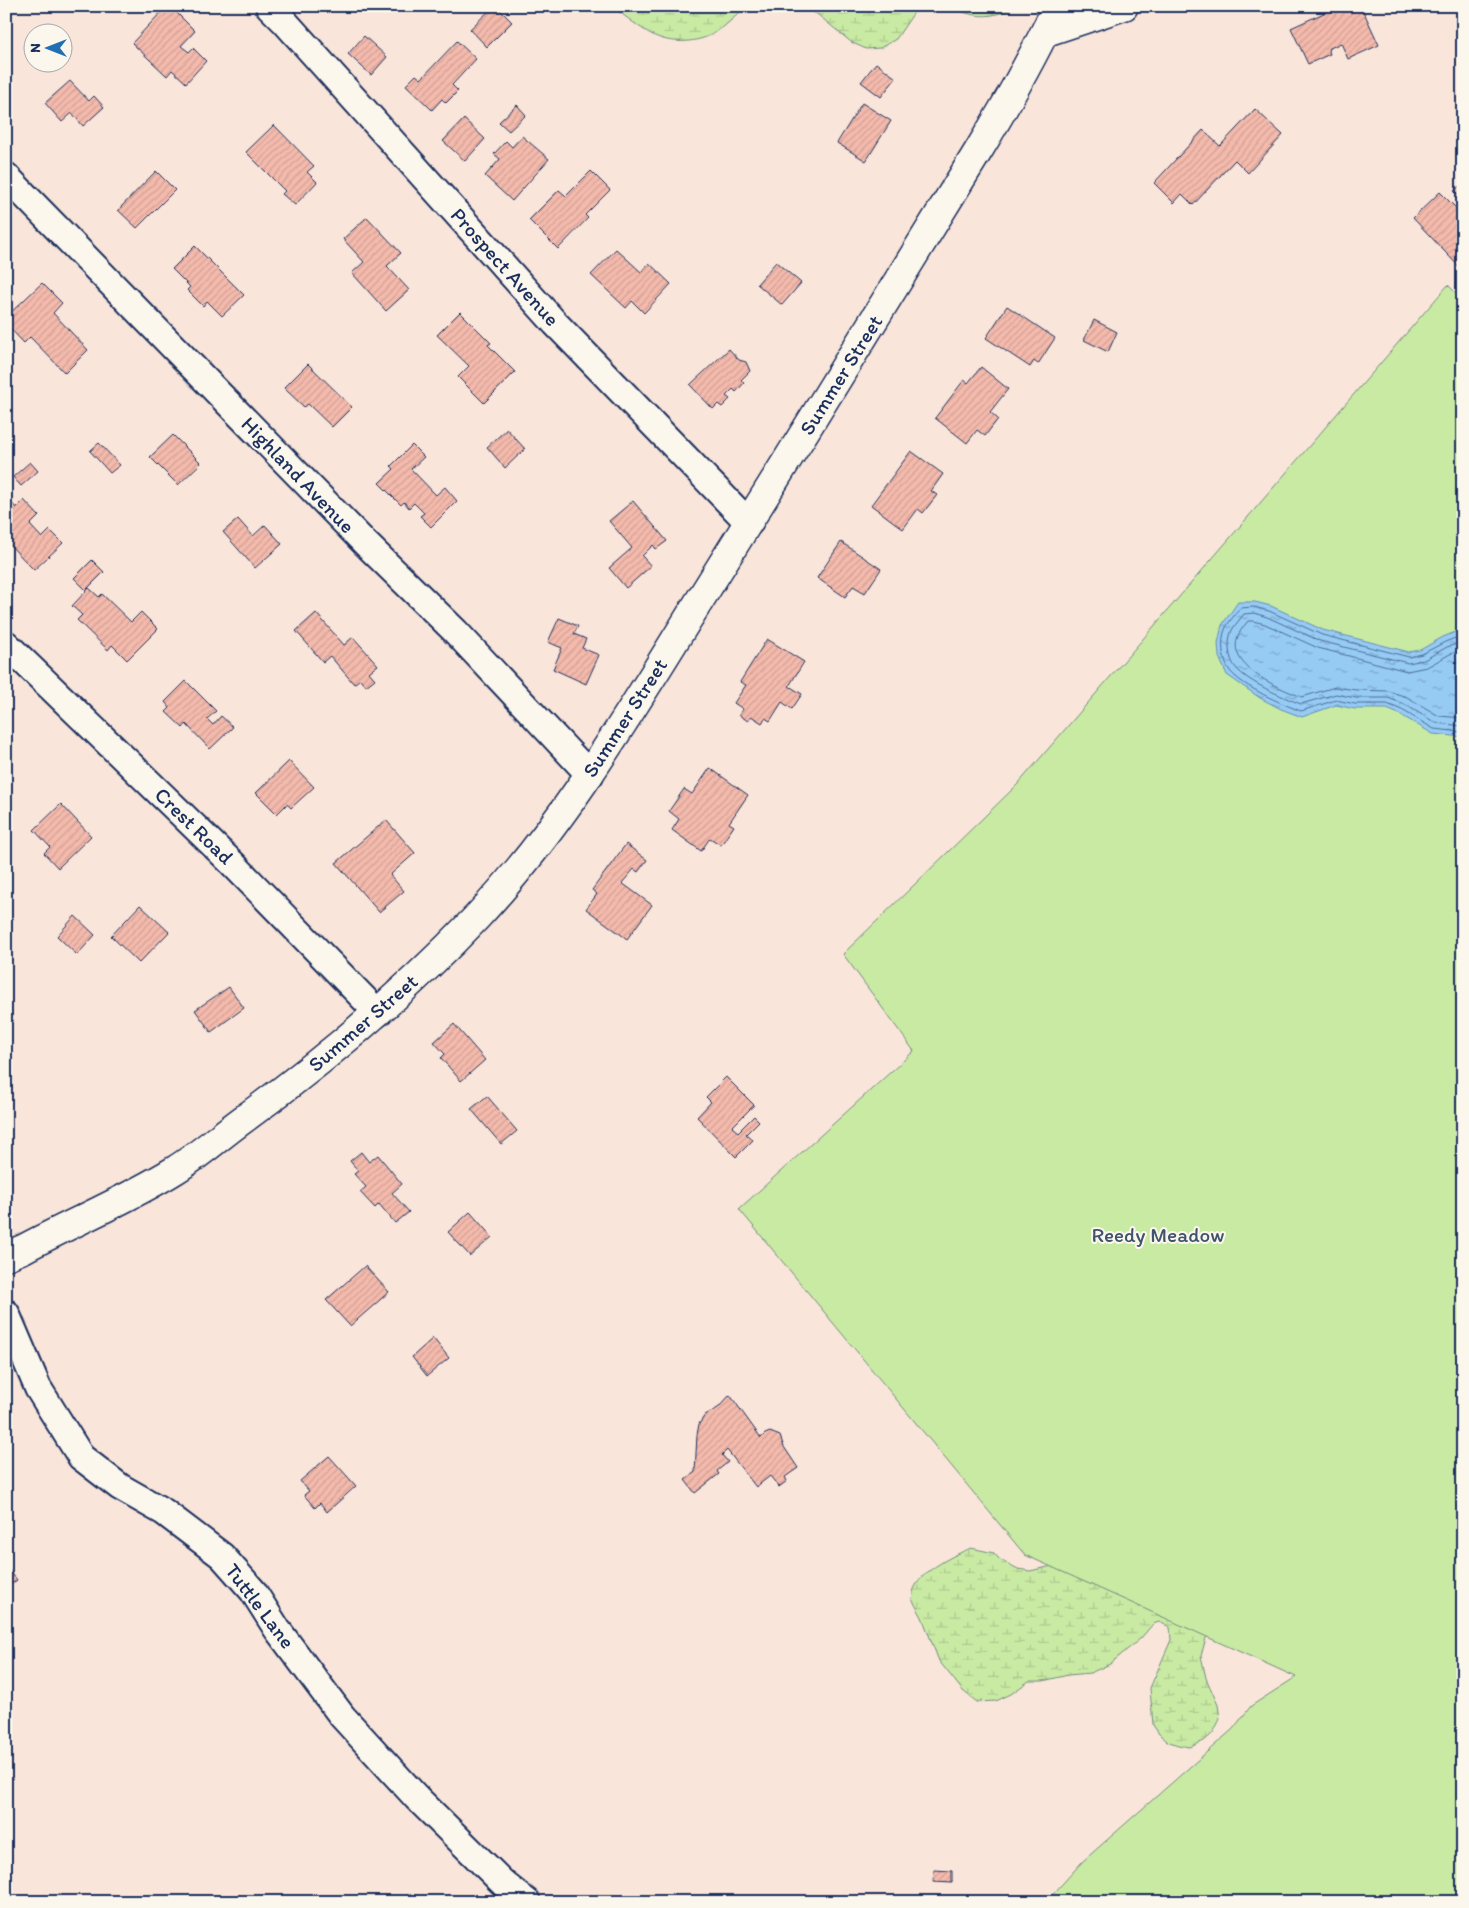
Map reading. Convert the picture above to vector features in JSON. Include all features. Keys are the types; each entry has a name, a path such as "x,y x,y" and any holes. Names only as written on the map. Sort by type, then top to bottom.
{"main road":[{"name":"Summer Street","path":"6,1256 148,1186 179,1168 322,1061 378,1013 478,916 546,834 590,774 749,523 995,123 1046,32 1057,6"},
{"path":"1046,32 1124,6"}],"street":[{"name":"Prospect Avenue","path":"269,6 286,22 554,323 749,523"},
{"name":"Highland Avenue","path":"6,176 364,542 455,631 590,774"},
{"name":"Crest Road","path":"6,644 232,863 378,1013"},
{"name":"Tuttle Lane","path":"6,1313 38,1388 81,1458 120,1487 164,1512 222,1556 253,1591 277,1629 342,1716 416,1798 504,1884 526,1902"}],"green space":[{"path":"612,6 749,6 710,35 696,40 674,41 649,33"},
{"path":"797,6 926,6 915,11 896,39 880,48 866,49 851,42 817,14"},
{"path":"940,6 1012,6 1011,9 1000,13 982,16"},
{"name":"Reedy Meadow","path":"1448,285 1463,300 1463,1902 1046,1902 1082,1862 1233,1729 1251,1706 1296,1677 1025,1555 739,1209 914,1051 843,954 1018,784"},
{"path":"971,1548 994,1553 999,1559 1018,1569 1030,1571 1057,1565 1215,1625 1206,1638 1201,1656 1206,1678 1218,1705 1220,1719 1213,1733 1204,1741 1190,1747 1167,1741 1153,1725 1150,1688 1171,1640 1170,1627 1159,1622 1153,1624 1141,1638 1110,1664 1090,1673 1068,1675 1043,1681 1029,1681 1011,1694 996,1701 977,1702 963,1691 939,1661 922,1617 912,1599 914,1588 925,1575 948,1559"}],"water":[{"path":"1238,602 1255,602 1271,606 1323,630 1409,652 1420,650 1443,637 1463,629 1463,737 1433,734 1387,709 1355,709 1336,705 1302,717 1260,698 1227,675 1219,657 1218,643 1222,625"}],"building":[{"path":"167,6 170,6 195,31 181,46 189,52 193,48 206,61 186,83 172,70 167,76 132,43"},
{"path":"494,6 512,22 487,47 470,29"},
{"path":"1339,6 1361,6 1379,45 1348,59 1341,43 1328,49 1330,54 1308,64 1291,28"},
{"path":"364,36 387,57 371,75 348,54"},
{"path":"457,41 476,59 452,85 458,91 446,103 442,99 432,110 406,85 416,75 421,79"},
{"path":"876,63 896,78 881,97 861,82"},
{"path":"70,81 89,101 94,96 104,107 83,126 72,113 62,122 45,103"},
{"path":"862,103 891,121 866,161 837,143"},
{"path":"517,105 526,115 509,131 499,122"},
{"path":"1255,109 1283,135 1248,173 1235,160 1193,205 1182,194 1174,203 1154,183 1203,130 1220,146"},
{"path":"464,119 485,139 465,161 443,141"},
{"path":"274,125 314,166 307,172 317,182 295,205 282,194 285,191 246,152"},
{"path":"522,136 549,159 512,201 485,176 500,159 494,154 506,141 512,147"},
{"path":"156,171 175,190 137,228 118,210"},
{"path":"591,171 610,190 585,215 588,218 558,249 529,220 559,190 566,196"},
{"path":"1463,183 1463,200 1454,191"},
{"path":"1440,192 1458,210 1463,205 1463,271 1413,218"},
{"path":"367,217 401,253 387,266 409,290 386,311 352,273 364,262 343,239"},
{"path":"195,246 244,295 222,316 207,301 203,306 187,290 190,287 172,269"},
{"path":"616,249 641,272 649,263 671,284 644,313 632,301 626,308 591,275"},
{"path":"776,262 801,283 782,305 757,284"},
{"path":"42,283 62,303 53,313 88,350 65,373 30,337 24,343 6,324 6,317"},
{"path":"1007,306 1055,338 1038,364 1034,361 1030,367 986,338"},
{"path":"460,312 491,343 488,345 515,372 484,403 458,377 469,366 437,335"},
{"path":"1094,320 1117,332 1108,352 1084,340"},
{"path":"729,349 739,360 746,362 750,371 741,380 744,383 736,392 733,389 726,396 730,399 722,407 718,404 713,409 690,385"},
{"path":"308,364 352,407 332,427 308,404 304,407 284,388"},
{"path":"981,367 1008,389 990,412 998,419 985,436 977,430 967,443 935,418 964,380 968,383"},
{"path":"507,429 525,449 505,468 487,447"},
{"path":"173,435 201,463 178,485 150,457"},
{"path":"99,443 120,465 110,473 90,451"},
{"path":"412,445 424,457 411,469 436,495 445,487 457,501 431,527 420,516 424,513 414,503 409,508 404,502 401,505 379,483 394,469 391,466"},
{"path":"911,451 943,474 931,491 937,495 923,513 918,509 903,529 871,505"},
{"path":"30,462 38,471 21,486 13,477"},
{"path":"24,500 39,516 30,525 42,538 50,530 63,543 34,570 6,541 6,505 10,501 16,508"},
{"path":"633,501 667,541 656,549 653,545 642,556 651,566 626,588 609,568 632,548 609,521"},
{"path":"238,519 253,536 265,525 282,544 255,568 223,532"},
{"path":"841,542 881,569 865,593 853,586 845,597 817,578"},
{"path":"92,560 104,572 86,590 74,578"},
{"path":"89,588 99,597 102,594 131,622 141,612 158,629 127,660 112,645 108,650 77,620 82,615 72,606"},
{"path":"316,613 344,645 353,637 378,665 369,672 375,679 366,686 360,679 354,684 330,656 323,662 296,631"},
{"path":"559,618 578,626 574,634 586,639 582,648 599,655 586,684 553,669 562,648 548,642"},
{"path":"767,639 804,662 789,686 802,694 792,709 782,702 770,721 765,718 762,723 751,716 748,721 739,715 743,709 734,703 746,685 740,682"},
{"path":"186,681 216,711 207,719 213,725 221,716 233,727 210,749 186,724 183,728 166,712 170,708 165,702"},
{"path":"289,761 314,787 291,808 287,804 277,814 256,793"},
{"path":"710,768 748,795 729,823 734,826 721,845 710,838 701,851 672,830 679,819 669,811 684,789 692,794"},
{"path":"61,804 91,836 58,868 44,853 50,847 34,830"},
{"path":"386,820 415,853 390,875 404,891 379,912 336,863"},
{"path":"626,844 647,860 638,872 634,869 622,883 652,905 627,939 586,909 597,894 592,890"},
{"path":"140,905 169,932 139,963 111,936"},
{"path":"75,916 95,935 77,955 57,936"},
{"path":"229,987 244,1008 211,1032 195,1010"},
{"path":"454,1024 485,1060 461,1081 441,1058 445,1054 434,1042"},
{"path":"726,1077 754,1105 732,1127 738,1132 754,1116 759,1121 746,1134 753,1140 736,1157 697,1117 711,1102 706,1097"},
{"path":"487,1096 517,1131 501,1144 471,1109"},
{"path":"361,1152 369,1162 378,1155 402,1184 392,1193 409,1212 395,1223 379,1204 375,1208 360,1192 366,1187 354,1174 358,1171 350,1161"},
{"path":"470,1212 492,1237 470,1256 448,1232"},
{"path":"365,1266 389,1292 350,1326 326,1300"},
{"path":"433,1338 449,1358 427,1376 412,1357"},
{"path":"730,1395 761,1438 770,1432 780,1436 784,1447 798,1468 785,1477 787,1481 779,1487 770,1476 756,1487 727,1450 722,1455 728,1462 717,1471 719,1474 695,1493 685,1480 695,1472 699,1424 705,1415 718,1408"},
{"path":"329,1456 356,1486 327,1512 320,1503 315,1508 304,1495 309,1491 300,1481"},
{"path":"6,1566 17,1580 6,1588"},
{"path":"934,1870 952,1871 952,1883 933,1882"}]}
